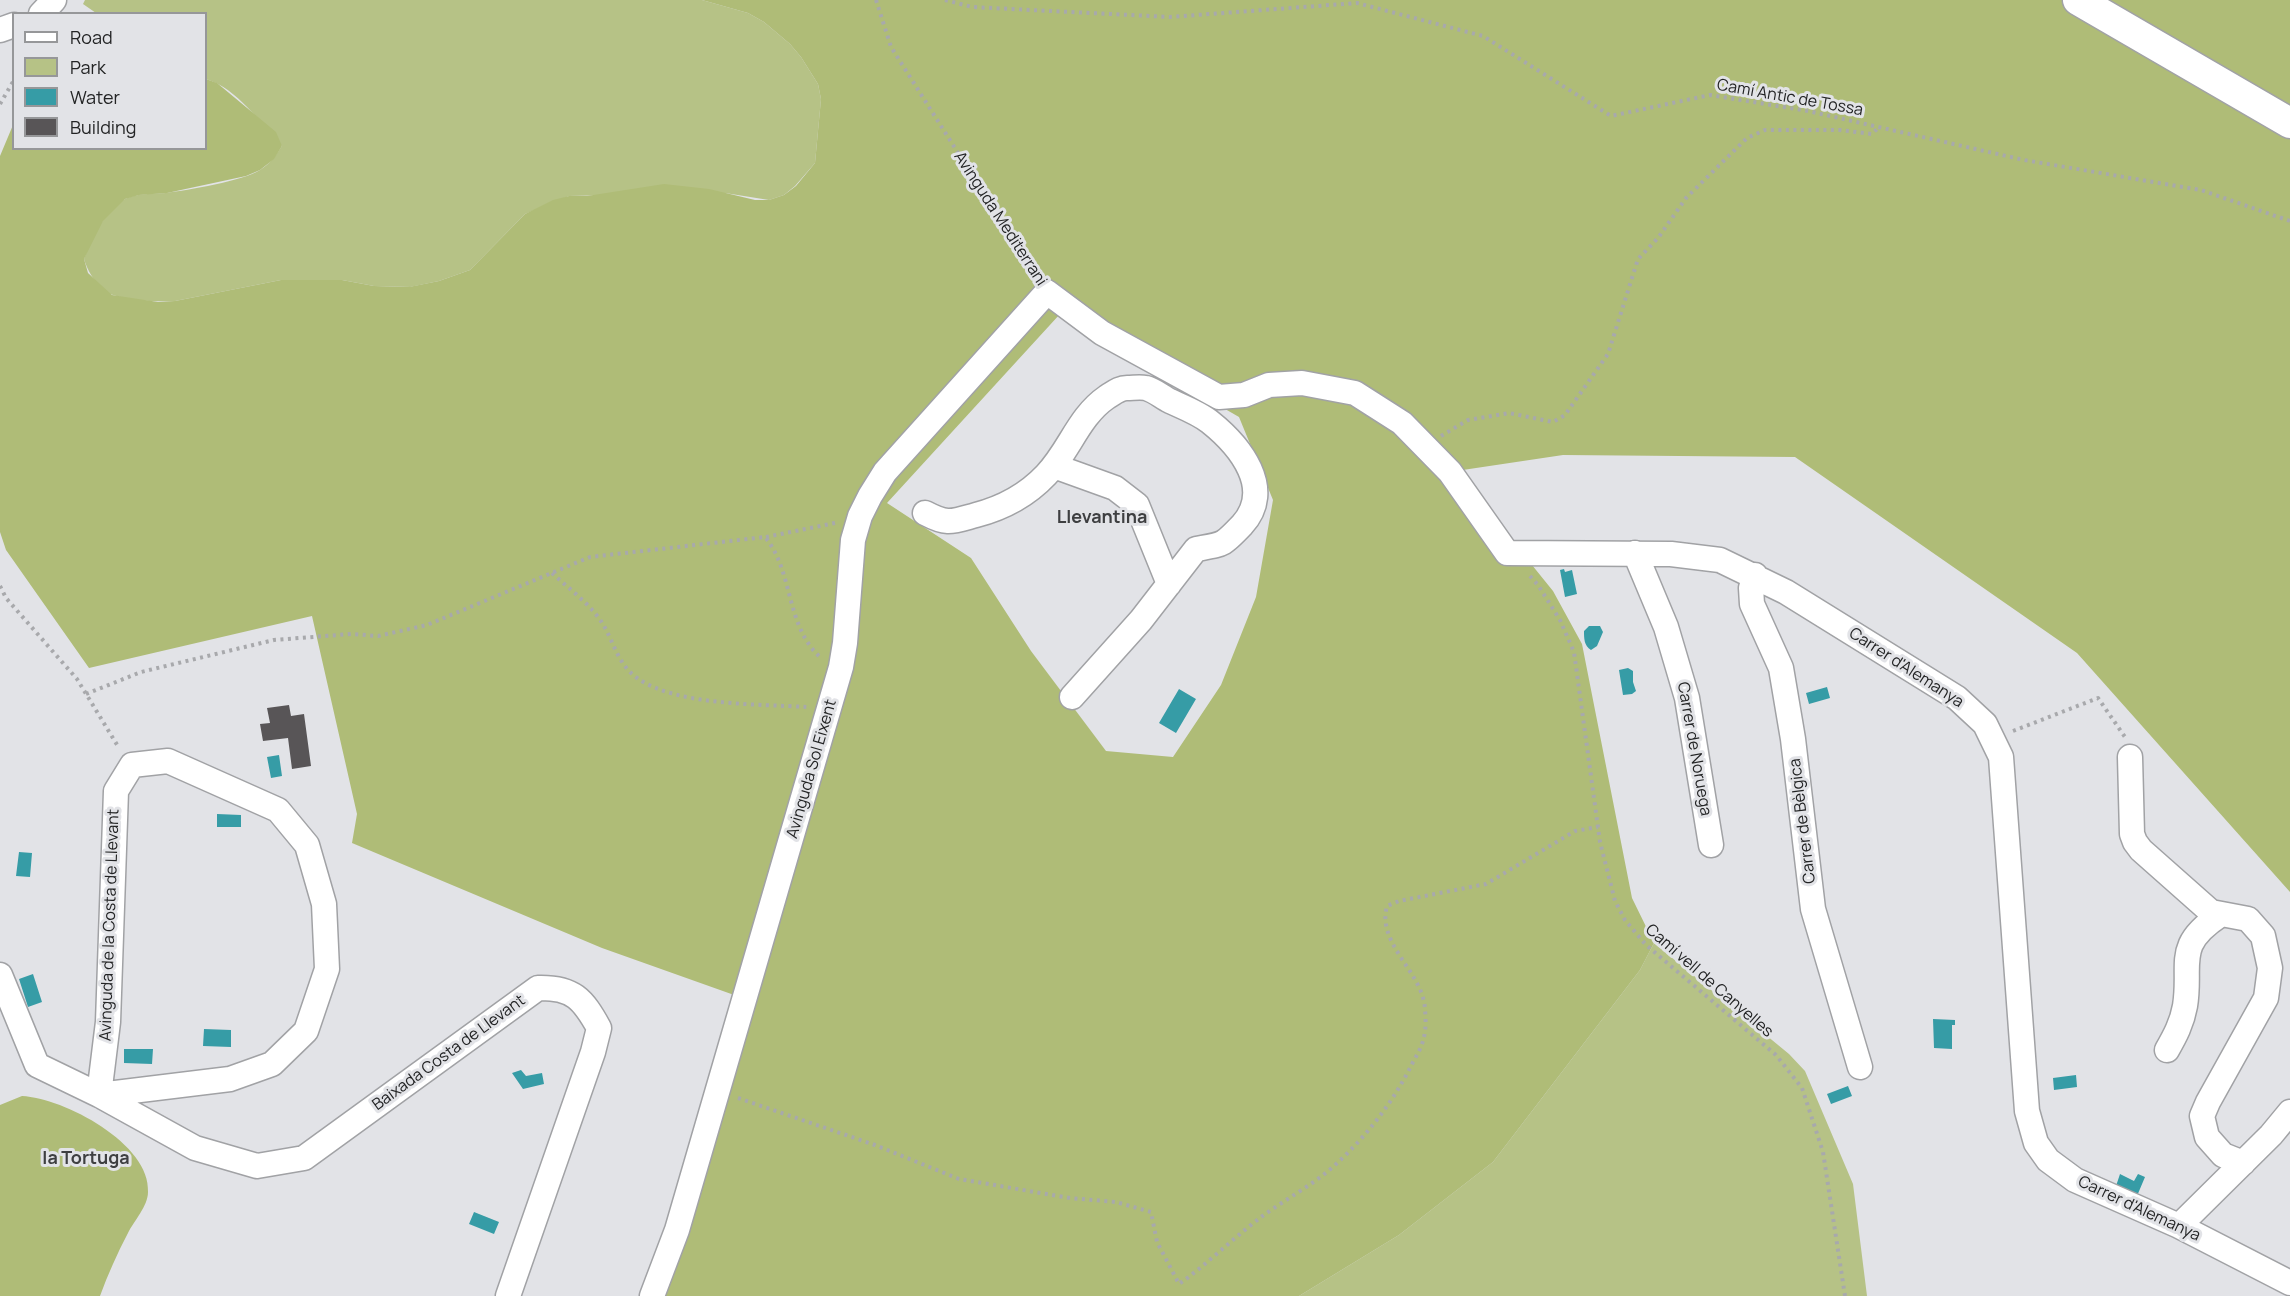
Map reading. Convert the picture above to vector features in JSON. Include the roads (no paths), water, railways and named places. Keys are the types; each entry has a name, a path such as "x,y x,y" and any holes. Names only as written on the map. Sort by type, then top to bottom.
{"main road":[{"path":"2078,0 2290,123"}],"street":[{"path":"43,12 54,0"},
{"name":"Avinguda Mediterrani","path":"1047,292 1102,333 1220,397"},
{"name":"Avinguda Sol Eixent","path":"652,1296 677,1230 841,667 853,540 860,516 885,472 1047,292"},
{"name":"Carrer d'Alemanya","path":"1220,397 1244,395 1269,386 1302,383 1355,393 1402,423 1450,472 1508,553 1671,554 1720,560 1786,592 1957,698 1985,724 2001,757 2027,1111 2036,1143 2048,1160 2075,1180 2179,1226 2290,1283"},
{"path":"925,513 943,522 996,510 1023,495 1062,457 1074,434 1094,406 1121,388 1145,388 1209,421 1238,450 1252,473 1256,500 1246,520 1224,544 1196,549 1141,620 1072,697"},
{"path":"1209,421 1220,397"},
{"path":"1054,466 1115,488 1137,505 1169,584"},
{"name":"Carrer de Noruega","path":"1635,553 1666,627 1687,698 1711,845"},
{"name":"Carrer de Bèlgica","path":"1755,575 1751,588 1752,604 1781,668 1793,739 1813,909 1860,1067"},
{"path":"2130,758 2132,834 2140,850 2211,912 2248,919 2263,936 2270,968 2265,998 2202,1116 2207,1137 2223,1155 2243,1163"},
{"name":"Avinguda de la Costa de Llevant","path":"168,761 278,810 307,845 324,904 327,969 306,1031 272,1064 230,1079 99,1095 108,1022 116,791 132,765 168,761"},
{"path":"2167,1050 2179,1027 2185,1005 2186,952 2210,921 2220,915"},
{"path":"0,975 38,1065 99,1095"},
{"name":"Baixada Costa de Llevant","path":"99,1095 195,1148 257,1166 304,1158 538,988 555,988 571,993 586,1004 599,1028 593,1052 508,1296"},
{"path":"2179,1226 2243,1163 2290,1112"}],"water":[{"path":"1564,569 1565,572 1572,570 1577,594 1565,597 1560,570"},
{"path":"1589,626 1600,626 1603,632 1597,646 1591,650 1584,636 1584,631"},
{"path":"1628,668 1633,671 1636,691 1623,695 1619,670"},
{"path":"1827,687 1830,698 1809,704 1806,693"},
{"path":"1179,689 1196,699 1176,733 1159,723"},
{"path":"279,755 282,776 271,778 267,757"},
{"path":"217,814 241,815 241,827 217,827"},
{"path":"19,852 32,853 30,877 16,876"},
{"path":"33,974 42,1002 28,1007 19,979"},
{"path":"1933,1019 1955,1020 1955,1025 1952,1025 1952,1049 1934,1048"},
{"path":"204,1029 231,1030 231,1047 203,1046"},
{"path":"124,1049 153,1049 152,1064 124,1063"},
{"path":"521,1070 526,1076 542,1073 544,1084 523,1089 512,1073"},
{"path":"2076,1075 2077,1087 2054,1090 2053,1078"},
{"path":"1848,1086 1852,1096 1831,1104 1827,1094"},
{"path":"2120,1174 2134,1181 2138,1174 2145,1177 2137,1196 2116,1186"},
{"path":"474,1212 499,1222 494,1234 469,1224"}],"district":[{"name":"Llevantina","path":"1102,518"},
{"name":"la Tortuga","path":"86,1159"}]}
